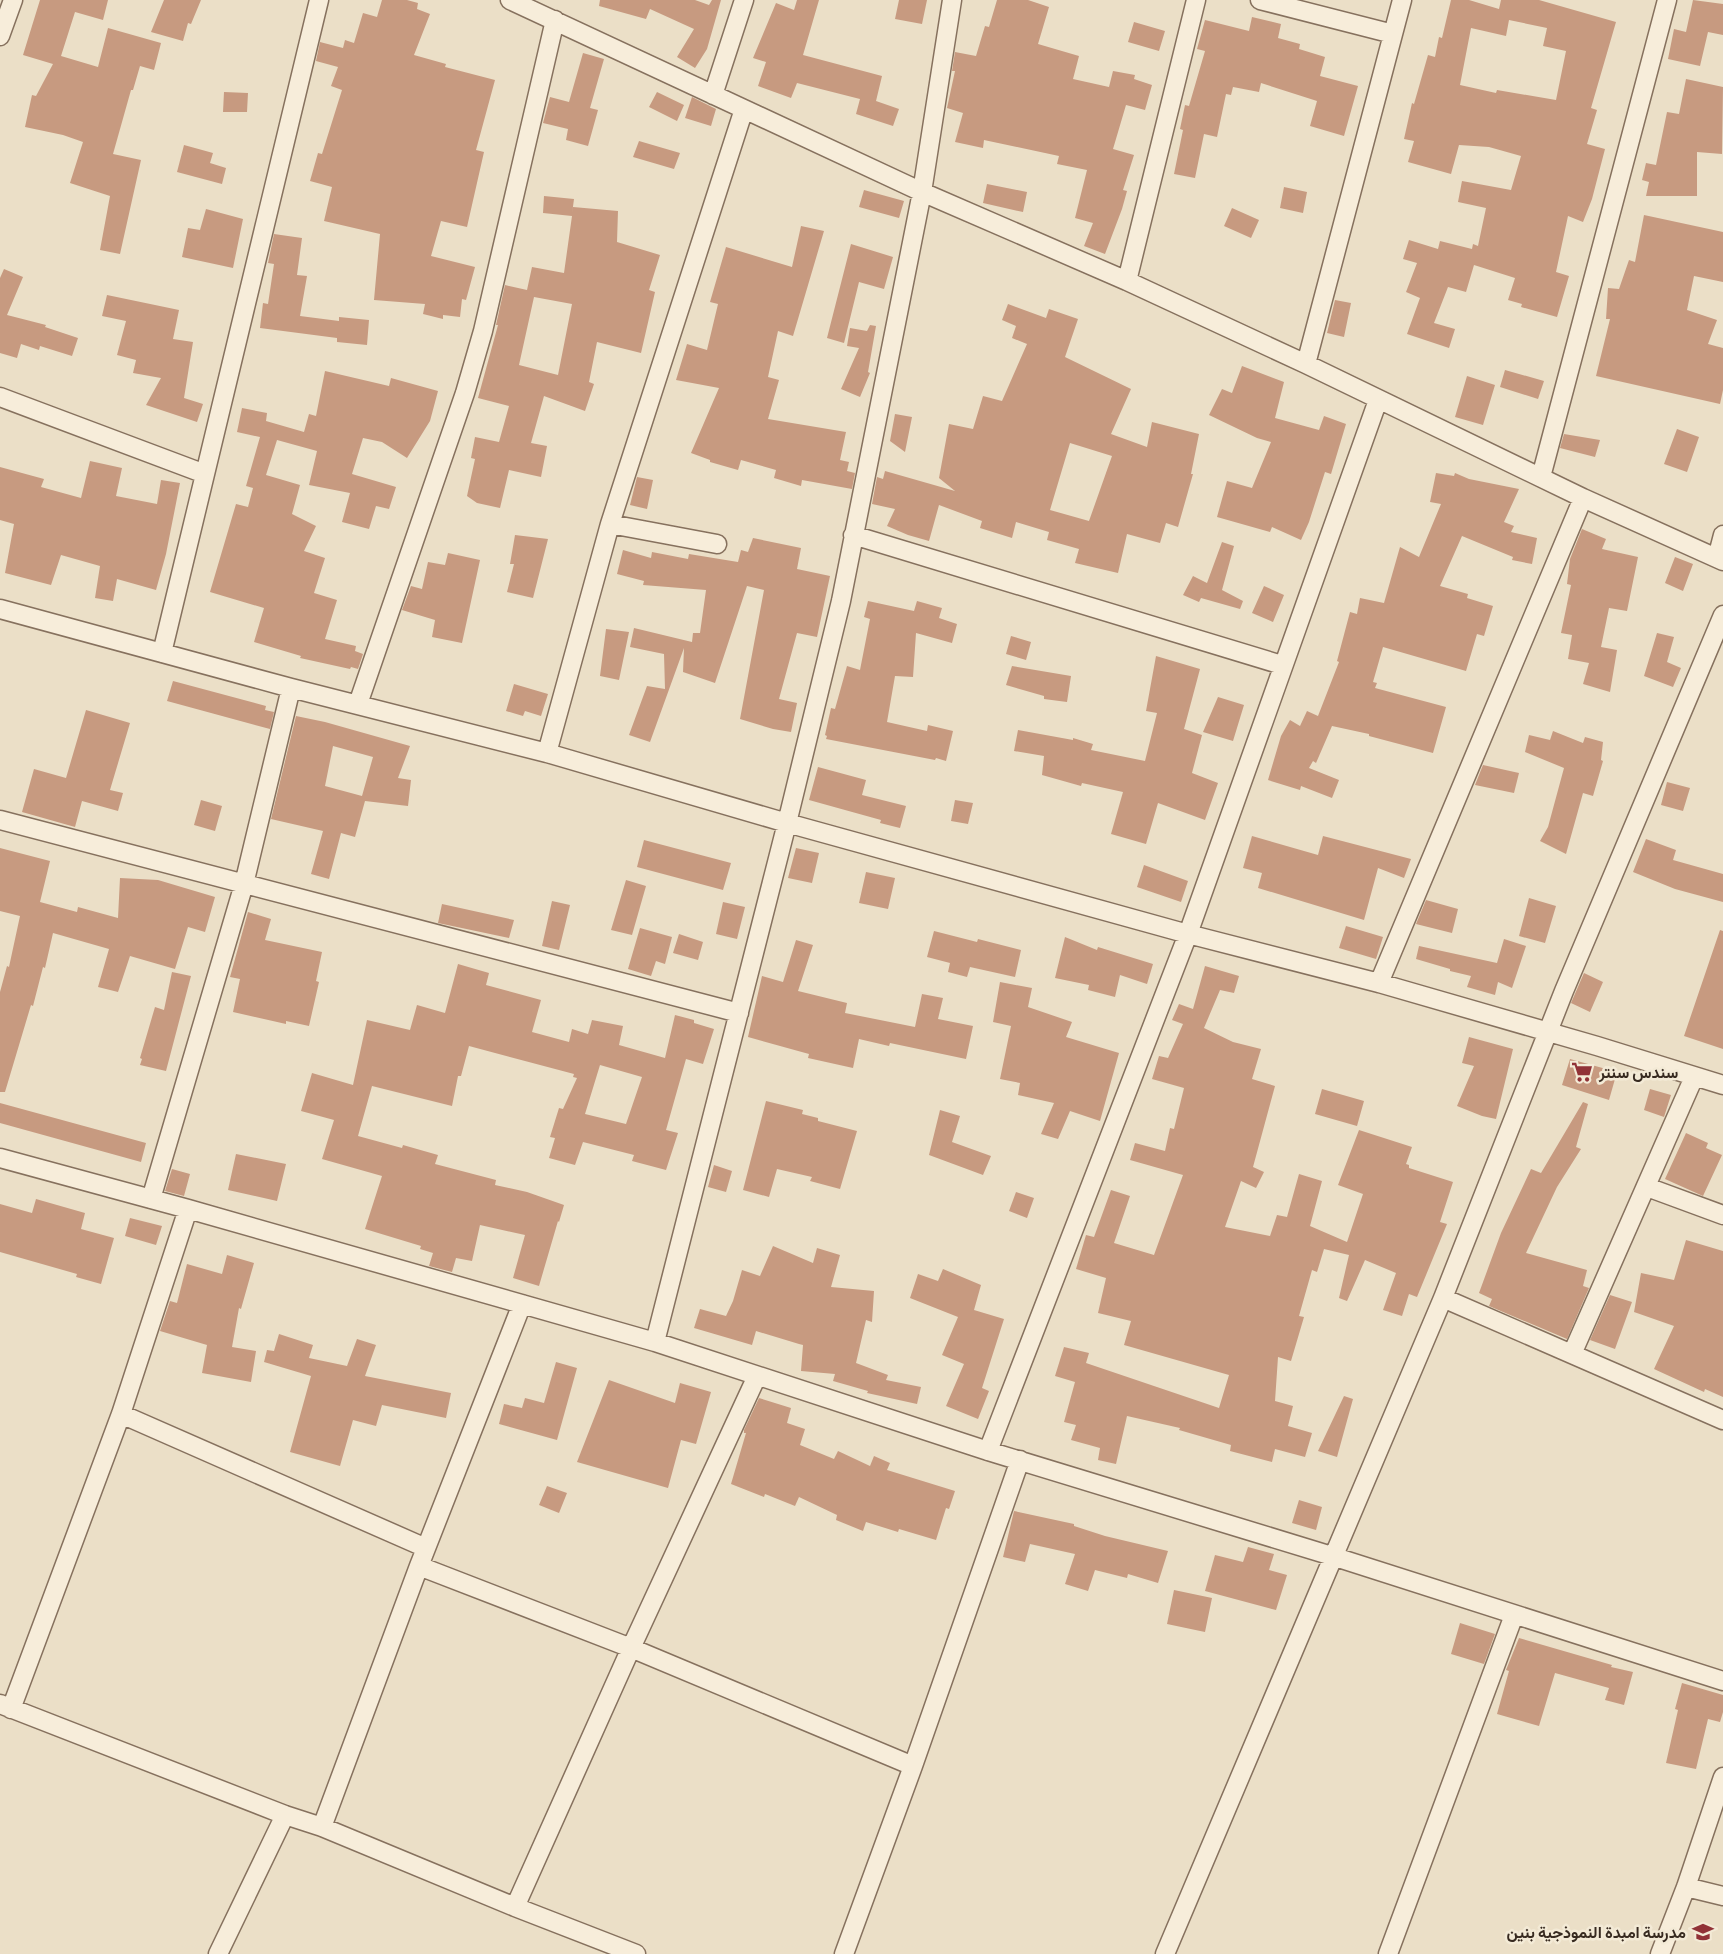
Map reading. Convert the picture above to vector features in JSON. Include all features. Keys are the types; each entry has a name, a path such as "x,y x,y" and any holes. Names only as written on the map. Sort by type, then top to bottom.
{"street":[{"path":"0,36 13,0"},
{"path":"162,653 319,0"},
{"path":"713,95 744,0"},
{"path":"655,1342 841,601 922,192 952,0"},
{"path":"1127,281 1196,0"},
{"path":"1260,0 1393,34"},
{"path":"1306,364 1402,0"},
{"path":"1541,477 1667,0"},
{"path":"516,1 922,192 1127,281 1306,364 1583,498 1720,559 1723,535"},
{"path":"358,704 465,393 483,331 555,20"},
{"path":"547,753 610,524 744,109"},
{"path":"0,397 205,474"},
{"path":"988,1451 1188,934 1378,400"},
{"path":"1379,983 1583,498"},
{"path":"610,524 717,544"},
{"path":"853,536 1282,665"},
{"path":"0,609 291,688 547,753 787,823 1188,934 1379,983 1723,1085"},
{"path":"1165,1954 1443,1298 1550,1032 1564,991 1723,615"},
{"path":"151,1199 244,884 291,688"},
{"path":"0,820 739,1013"},
{"path":"1572,1354 1694,1077"},
{"path":"0,1158 655,1342 988,1451 1332,1556 1723,1681"},
{"path":"1647,1187 1723,1215"},
{"path":"188,1209 121,1414 6,1707 285,1815 322,1827 636,1954"},
{"path":"1443,1298 1723,1420"},
{"path":"322,1827 419,1566 522,1305"},
{"path":"515,1907 631,1648 757,1376"},
{"path":"121,1414 426,1548"},
{"path":"844,1954 913,1766 1020,1460"},
{"path":"419,1566 631,1648 913,1766"},
{"path":"1388,1954 1514,1615"},
{"path":"1660,1954 1686,1887 1723,1777"},
{"path":"218,1954 285,1815"},
{"path":"1686,1887 1723,1896"}],"building":[{"path":"40,0 108,0 103,20 75,12 61,56 98,67 108,28 161,43 154,70 140,66 113,154 141,160 120,254 100,250 110,196 70,183 83,142 25,127 32,95 36,96 53,64 23,55"},
{"path":"164,0 201,0 191,24 188,23 183,41 151,32"},
{"path":"382,0 407,0 418,3 417,9 430,14 414,55 446,64 445,67 495,80 476,150 484,152 467,227 441,221 431,256 475,267 466,300 462,299 460,317 443,315 443,319 423,314 425,304 374,300 380,234 324,221 332,187 310,181 318,153 322,154 342,90 331,86 338,67 316,61 320,42 343,48 345,40 354,43 363,13 377,17"},
{"path":"600,0 695,0 709,5 712,0 721,0 707,49 695,68 677,57 694,29 650,9 646,19 599,6"},
{"path":"797,0 819,0 803,55 882,76 876,101 899,109 893,126 856,114 860,99 797,83 791,98 758,86 766,62 753,58 776,3 794,10"},
{"path":"899,0 927,0 922,24 895,19"},
{"path":"997,0 1028,0 1049,7 1038,44 1079,56 1073,79 1109,87 1113,71 1135,75 1134,79 1152,85 1145,110 1126,105 1113,149 1134,155 1123,190 1127,191 1122,209 1105,254 1084,246 1093,223 1075,218 1087,170 1057,164 1059,156 984,140 983,148 955,142 963,113 947,108 955,71 952,71 955,52 976,56 985,26 989,27"},
{"path":"1451,0 1469,0 1499,9 1501,0 1539,0 1616,22 1591,108 1597,110 1587,144 1605,149 1592,199 1583,222 1568,216 1556,272 1569,276 1557,317 1521,307 1522,304 1508,300 1515,278 1474,265 1466,292 1448,287 1434,323 1455,329 1449,348 1407,334 1420,298 1406,292 1417,263 1403,259 1409,240 1438,249 1440,241 1472,249 1473,244 1478,246 1486,208 1458,202 1462,181 1511,190 1521,156 1489,147 1459,145 1451,174 1408,162 1414,141 1404,139 1412,103 1414,104 1428,55 1435,57 1439,37 1442,38","holes":["1509,20 1547,28 1543,46 1566,51 1556,100 1497,90 1496,93 1460,85 1471,28 1506,36"]},
{"path":"1693,0 1723,4 1723,35 1708,32 1700,66 1668,59 1674,29 1686,32"},
{"path":"1252,17 1281,24 1278,38 1300,44 1299,49 1325,57 1320,76 1358,86 1344,136 1310,126 1317,101 1261,83 1259,92 1233,87 1231,95 1226,94 1217,137 1204,134 1195,178 1174,174 1183,130 1180,129 1185,105 1189,106 1205,51 1197,49 1205,20 1249,31"},
{"path":"1134,22 1165,31 1159,51 1128,42"},
{"path":"583,53 604,59 590,108 598,110 588,146 566,140 568,129 543,123 550,97 569,102"},
{"path":"1686,79 1723,87 1722,154 1697,152 1697,196 1646,196 1649,182 1642,180 1646,163 1656,165 1667,112 1679,114"},
{"path":"224,92 248,93 247,112 223,112"},
{"path":"657,92 684,105 677,121 649,107"},
{"path":"692,97 716,109 711,126 685,118"},
{"path":"639,141 680,153 674,169 633,157"},
{"path":"184,145 213,153 210,163 226,168 222,184 177,172"},
{"path":"987,184 1027,192 1023,212 983,203"},
{"path":"1284,187 1307,192 1303,213 1280,208"},
{"path":"864,190 904,201 899,218 859,207"},
{"path":"544,196 574,199 572,214 573,207 618,211 617,242 660,255 649,290 655,292 641,353 597,342 589,382 594,384 585,411 544,396 531,443 547,446 541,477 509,470 500,508 477,503 467,496 475,459 471,458 475,437 499,442 509,406 478,398 498,325 496,325 505,285 527,290 532,267 564,273 572,216 543,213","holes":["534,297 572,304 558,375 519,365"]},
{"path":"1232,208 1259,220 1251,238 1224,226"},
{"path":"206,209 243,219 233,268 182,257 188,228 200,230"},
{"path":"1644,215 1723,232 1723,282 1694,276 1687,310 1717,320 1708,344 1723,348 1723,390 1720,404 1596,376 1610,319 1606,319 1608,288 1619,289 1629,260 1635,262"},
{"path":"801,226 824,231 793,336 778,331 768,377 779,380 768,419 846,432 840,460 849,462 847,471 855,473 852,489 802,480 801,486 774,478 776,470 741,460 738,470 710,462 710,460 691,453 719,388 676,380 687,344 707,350 718,304 710,302 726,247 792,267"},
{"path":"274,234 302,238 297,275 307,276 300,316 339,321 339,317 369,320 367,345 337,342 337,338 260,328 263,303 268,304 274,264 268,263"},
{"path":"851,244 893,257 884,289 859,282 844,343 827,338"},
{"path":"4,269 23,277 7,315 46,325 45,327 78,338 72,356 40,346 39,350 21,344 17,358 0,353 0,278"},
{"path":"107,295 179,310 173,339 193,342 184,398 203,404 197,422 146,405 161,378 133,373 136,360 117,355 126,321 102,316"},
{"path":"1335,300 1351,303 1344,337 1327,333"},
{"path":"1008,304 1046,318 1049,309 1078,319 1065,357 1131,389 1111,434 1147,447 1152,422 1199,434 1191,474 1193,474 1178,527 1166,523 1160,543 1127,534 1118,573 1075,563 1079,549 1047,540 1049,532 1016,522 1012,538 980,528 982,521 939,505 929,541 887,526 895,509 872,504 877,477 883,479 885,471 955,491 939,478 949,424 973,429 983,396 1002,401 1027,344 1012,338 1016,326 1002,320","holes":["1070,443 1112,456 1089,521 1050,510"]},
{"path":"870,325 876,326 868,372 870,373 860,397 841,389 859,348 847,346 850,328 867,331"},
{"path":"1242,366 1284,382 1275,418 1319,430 1324,416 1346,424 1331,474 1325,472 1301,540 1272,527 1270,532 1217,517 1227,481 1252,488 1271,442 1257,438 1209,415 1222,389 1232,393"},
{"path":"1505,370 1544,381 1538,399 1500,387"},
{"path":"325,371 389,386 391,378 438,391 430,421 407,458 382,442 363,438 352,474 396,487 389,509 376,506 369,529 342,522 350,493 309,485 317,451 277,440 266,475 300,485 292,514 316,526 304,551 325,558 314,593 337,600 325,639 356,646 355,651 363,654 358,669 300,658 301,656 254,642 264,608 210,592 236,504 248,507 253,488 246,486 260,437 237,432 242,408 267,413 266,421 304,432 309,414 316,416"},
{"path":"1467,376 1495,385 1483,425 1455,417"},
{"path":"895,414 912,417 905,452 890,441"},
{"path":"1677,429 1699,437 1687,472 1664,464"},
{"path":"1564,434 1600,440 1595,457 1560,448"},
{"path":"90,461 122,468 116,496 157,504 161,480 180,483 166,554 156,590 117,579 113,601 95,598 100,566 61,555 51,585 5,573 14,524 0,520 0,467 44,479 41,487 81,498"},
{"path":"1436,473 1454,476 1455,473 1469,479 1519,489 1504,522 1514,526 1511,532 1537,538 1532,564 1512,560 1513,557 1462,536 1440,586 1468,594 1467,598 1493,606 1484,636 1477,634 1466,671 1383,647 1373,682 1377,683 1375,688 1446,707 1433,753 1369,736 1369,734 1332,726 1316,763 1313,761 1309,768 1339,780 1332,798 1301,786 1300,790 1268,780 1281,736 1290,720 1300,726 1307,711 1318,716 1339,662 1337,661 1350,612 1357,614 1360,598 1384,603 1400,547 1419,557 1441,504 1430,502"},
{"path":"637,477 653,480 647,509 630,505"},
{"path":"1582,529 1606,539 1602,549 1638,557 1627,611 1609,608 1601,647 1617,650 1610,692 1583,684 1589,663 1568,659 1572,635 1561,633 1571,585 1567,584 1570,559"},
{"path":"515,535 548,539 533,598 507,592 514,564 510,564"},
{"path":"753,538 801,548 797,569 830,576 817,637 797,633 779,699 797,703 791,732 740,719 764,590 747,586 715,683 683,672 684,648 650,742 629,735 647,686 665,689 664,654 630,647 634,628 692,642 693,633 700,633 706,590 643,585 644,581 617,574 623,550 651,558 652,552 688,559 689,554 738,562 741,550 748,552"},
{"path":"1222,542 1234,546 1222,590 1243,601 1240,609 1201,598 1199,602 1183,595 1193,576 1207,583"},
{"path":"448,553 480,560 462,643 432,637 435,620 402,610 411,586 422,589 428,562 445,565"},
{"path":"1675,557 1693,564 1683,591 1665,583"},
{"path":"1264,586 1284,595 1273,622 1252,613"},
{"path":"868,601 914,611 917,601 942,608 939,618 957,624 952,643 916,633 913,677 895,676 887,722 927,731 928,725 953,731 946,761 826,739 831,708 835,709 847,666 860,670 870,619 864,617"},
{"path":"606,629 629,632 619,680 600,676"},
{"path":"1657,633 1674,637 1667,662 1681,668 1673,687 1644,676"},
{"path":"1011,636 1031,642 1026,660 1006,654"},
{"path":"1156,656 1200,669 1184,729 1202,735 1192,773 1218,783 1205,820 1158,803 1146,844 1111,834 1123,792 1082,783 1081,786 1042,775 1044,756 1014,751 1018,730 1073,740 1073,738 1093,744 1091,750 1145,761 1157,713 1146,711"},
{"path":"1012,666 1071,676 1067,702 1044,699 1044,696 1006,685"},
{"path":"173,681 266,706 265,710 274,712 270,729 167,701"},
{"path":"514,684 548,694 541,716 525,711 523,716 506,711"},
{"path":"1218,697 1244,705 1233,741 1203,732"},
{"path":"86,710 130,723 110,790 123,793 118,811 82,801 75,827 22,812 34,769 66,778"},
{"path":"296,716 410,746 398,778 411,780 408,806 365,801 355,837 341,833 329,879 311,874 323,831 271,819","holes":["333,746 373,757 362,796 325,786"]},
{"path":"1553,731 1583,743 1585,737 1603,742 1601,760 1603,761 1593,796 1583,793 1566,854 1540,841 1548,827 1564,768 1525,752 1529,735 1550,740"},
{"path":"1483,765 1519,773 1514,793 1475,785"},
{"path":"818,767 866,780 862,795 906,806 900,828 880,823 881,820 809,800"},
{"path":"1667,782 1690,788 1683,811 1661,805"},
{"path":"201,800 222,806 215,831 194,825"},
{"path":"955,800 973,803 968,824 951,821"},
{"path":"1252,836 1318,855 1323,836 1411,859 1404,878 1378,868 1364,920 1258,888 1262,873 1243,868"},
{"path":"1646,839 1676,850 1673,860 1723,874 1723,902 1675,889 1633,872"},
{"path":"644,840 731,863 723,890 637,867"},
{"path":"0,848 50,861 40,902 77,912 78,907 118,918 120,878 158,880 215,897 205,932 188,927 175,969 130,956 118,992 98,987 109,949 53,933 45,968 43,967 5,1092 0,1092 0,992 7,966 9,967 20,916 0,911"},
{"path":"796,848 819,853 812,883 788,878"},
{"path":"1144,865 1188,881 1181,902 1137,887"},
{"path":"866,872 895,878 888,909 859,903"},
{"path":"626,880 646,886 632,935 611,930"},
{"path":"1529,898 1556,906 1545,943 1519,936"},
{"path":"1426,900 1458,909 1452,933 1416,924"},
{"path":"552,901 570,905 559,950 542,946"},
{"path":"723,902 745,907 737,939 716,934"},
{"path":"442,904 514,920 509,938 438,923"},
{"path":"248,912 271,919 265,940 322,952 316,981 319,982 309,1026 286,1021 286,1024 233,1012 240,979 230,977"},
{"path":"1346,926 1383,937 1376,959 1339,948"},
{"path":"640,928 672,937 665,964 656,961 651,976 628,969"},
{"path":"1720,930 1723,931 1723,1049 1684,1036"},
{"path":"934,931 1021,950 1015,977 970,967 967,977 948,972 950,963 927,957"},
{"path":"679,934 703,942 698,960 673,953"},
{"path":"1065,937 1097,950 1098,947 1153,964 1147,984 1120,975 1115,997 1088,990 1089,985 1055,978"},
{"path":"1504,939 1526,946 1512,988 1498,982 1495,995 1467,987 1471,976 1416,959 1419,946 1497,963"},
{"path":"796,940 813,945 798,991 847,1003 845,1013 915,1027 922,994 943,998 938,1019 973,1026 966,1059 859,1039 853,1068 808,1058 809,1054 748,1037 762,976 783,982"},
{"path":"458,964 489,973 486,985 541,1000 532,1032 569,1042 572,1029 588,1034 592,1020 623,1026 619,1045 665,1058 675,1015 714,1029 703,1064 686,1059 666,1130 678,1133 666,1170 632,1161 634,1155 583,1142 575,1165 549,1158 555,1138 550,1137 559,1108 563,1109 577,1078 573,1077 574,1074 469,1046 461,1076 458,1076 452,1106 372,1086 358,1136 438,1155 435,1164 496,1180 495,1185 527,1192 564,1205 539,1286 513,1278 525,1235 480,1225 472,1261 456,1258 452,1272 429,1266 433,1253 420,1249 421,1246 365,1229 382,1176 322,1159 334,1120 301,1111 312,1073 353,1085 367,1020 410,1030 417,1005 445,1013","holes":["600,1065 642,1077 626,1124 585,1114"]},
{"path":"1205,966 1239,976 1234,993 1220,990 1204,1028 1233,1042 1261,1049 1252,1079 1275,1086 1253,1167 1264,1172 1256,1188 1241,1181 1225,1227 1270,1236 1277,1215 1287,1217 1299,1174 1322,1181 1310,1226 1347,1242 1363,1194 1338,1185 1359,1130 1412,1147 1406,1164 1409,1168 1453,1182 1440,1222 1447,1224 1417,1297 1409,1294 1402,1316 1383,1310 1396,1273 1365,1260 1347,1301 1339,1298 1349,1255 1324,1249 1317,1272 1312,1270 1299,1316 1304,1317 1291,1361 1278,1357 1275,1401 1293,1406 1288,1426 1312,1433 1305,1457 1275,1449 1272,1462 1230,1451 1231,1445 1179,1430 1180,1428 1127,1416 1116,1464 1098,1460 1100,1448 1071,1440 1076,1425 1064,1422 1075,1382 1055,1376 1064,1347 1089,1353 1086,1363 1219,1408 1229,1375 1124,1345 1131,1321 1098,1313 1106,1278 1076,1269 1086,1235 1094,1237 1111,1190 1130,1196 1114,1243 1154,1255 1183,1175 1130,1160 1135,1143 1165,1151 1170,1128 1174,1129 1184,1088 1152,1079 1159,1056 1168,1058 1183,1024 1172,1020 1179,1004 1193,1009"},
{"path":"172,972 191,976 166,1071 140,1065 142,1059 140,1058 155,1007 164,1010"},
{"path":"1584,973 1603,982 1590,1012 1571,1003"},
{"path":"1000,982 1032,988 1028,1007 1072,1022 1066,1037 1119,1053 1100,1121 1070,1111 1058,1139 1041,1134 1054,1103 1018,1095 1020,1083 1000,1079 1011,1026 993,1022"},
{"path":"1469,1037 1513,1049 1496,1119 1457,1106 1474,1066 1462,1063"},
{"path":"1570,1059 1617,1072 1609,1100 1562,1085"},
{"path":"1322,1089 1364,1101 1357,1126 1315,1114"},
{"path":"1650,1089 1671,1095 1664,1117 1644,1110"},
{"path":"766,1101 803,1110 802,1114 818,1118 818,1121 857,1131 840,1189 810,1181 812,1177 777,1169 769,1197 743,1190"},
{"path":"1583,1102 1588,1104 1576,1147 1581,1149 1557,1187 1526,1253 1587,1270 1583,1286 1589,1288 1567,1339 1489,1306 1492,1299 1479,1293 1501,1233 1531,1169 1541,1173"},
{"path":"0,1103 146,1143 141,1162 0,1123"},
{"path":"940,1110 960,1116 952,1142 991,1156 983,1175 929,1155"},
{"path":"1686,1133 1708,1143 1706,1148 1722,1155 1703,1196 1665,1179"},
{"path":"236,1154 286,1164 277,1201 228,1190"},
{"path":"714,1165 732,1171 726,1192 708,1187"},
{"path":"172,1169 190,1174 184,1196 165,1191"},
{"path":"1016,1192 1034,1198 1027,1218 1009,1211"},
{"path":"36,1199 85,1213 81,1229 114,1238 101,1284 76,1277 77,1274 0,1252 0,1204 32,1213"},
{"path":"130,1218 162,1226 156,1245 125,1236"},
{"path":"1686,1240 1723,1251 1723,1397 1705,1389 1704,1392 1654,1369 1674,1326 1634,1312 1641,1273 1674,1280"},
{"path":"773,1246 813,1263 817,1248 840,1255 831,1287 874,1291 872,1322 866,1320 856,1363 888,1375 886,1380 921,1387 917,1404 867,1393 868,1391 833,1381 835,1374 801,1371 803,1345 756,1331 752,1345 694,1328 700,1309 726,1316 742,1270 760,1276"},
{"path":"227,1255 254,1263 241,1309 239,1308 232,1347 256,1351 251,1382 202,1373 207,1345 160,1331 170,1301 177,1303 187,1264 222,1274"},
{"path":"943,1269 981,1285 974,1310 1004,1319 982,1388 989,1391 978,1419 946,1406 964,1364 942,1355 958,1317 910,1298 918,1274 938,1281"},
{"path":"1610,1295 1632,1302 1615,1349 1590,1340"},
{"path":"279,1334 313,1345 309,1358 347,1366 357,1339 376,1345 365,1376 451,1393 446,1418 382,1405 376,1426 353,1420 340,1466 290,1452 311,1376 264,1362 267,1350 274,1351"},
{"path":"556,1362 577,1368 557,1440 499,1424 504,1404 522,1408 525,1398 544,1403"},
{"path":"609,1380 675,1403 680,1383 711,1392 696,1444 681,1440 668,1488 577,1462"},
{"path":"1344,1396 1353,1399 1337,1457 1318,1451"},
{"path":"759,1398 791,1408 787,1423 805,1429 800,1445 834,1459 838,1451 870,1466 874,1456 890,1463 887,1470 955,1491 949,1509 946,1508 936,1540 866,1522 863,1531 836,1520 837,1515 799,1497 795,1506 731,1484 746,1433 744,1430"},
{"path":"547,1486 567,1493 559,1513 539,1505"},
{"path":"1299,1500 1322,1507 1316,1530 1292,1523"},
{"path":"1014,1511 1074,1524 1074,1526 1105,1536 1168,1551 1158,1583 1128,1574 1127,1578 1095,1570 1088,1591 1065,1584 1075,1554 1030,1544 1025,1562 1003,1557"},
{"path":"1248,1547 1274,1554 1269,1570 1287,1575 1276,1610 1205,1591 1215,1555 1243,1562"},
{"path":"1174,1590 1212,1598 1205,1632 1167,1624"},
{"path":"1460,1623 1495,1634 1484,1664 1451,1654"},
{"path":"1519,1638 1633,1672 1624,1705 1605,1700 1609,1688 1555,1673 1539,1726 1497,1714 1509,1671 1506,1670"},
{"path":"1682,1683 1723,1695 1723,1712 1720,1722 1708,1719 1696,1769 1666,1763"}],"place":[{"name":"سندس سنتر","path":"1582,1072"},
{"name":"مدرسة امبدة النموذجية بنين","path":"1703,1932"}]}
